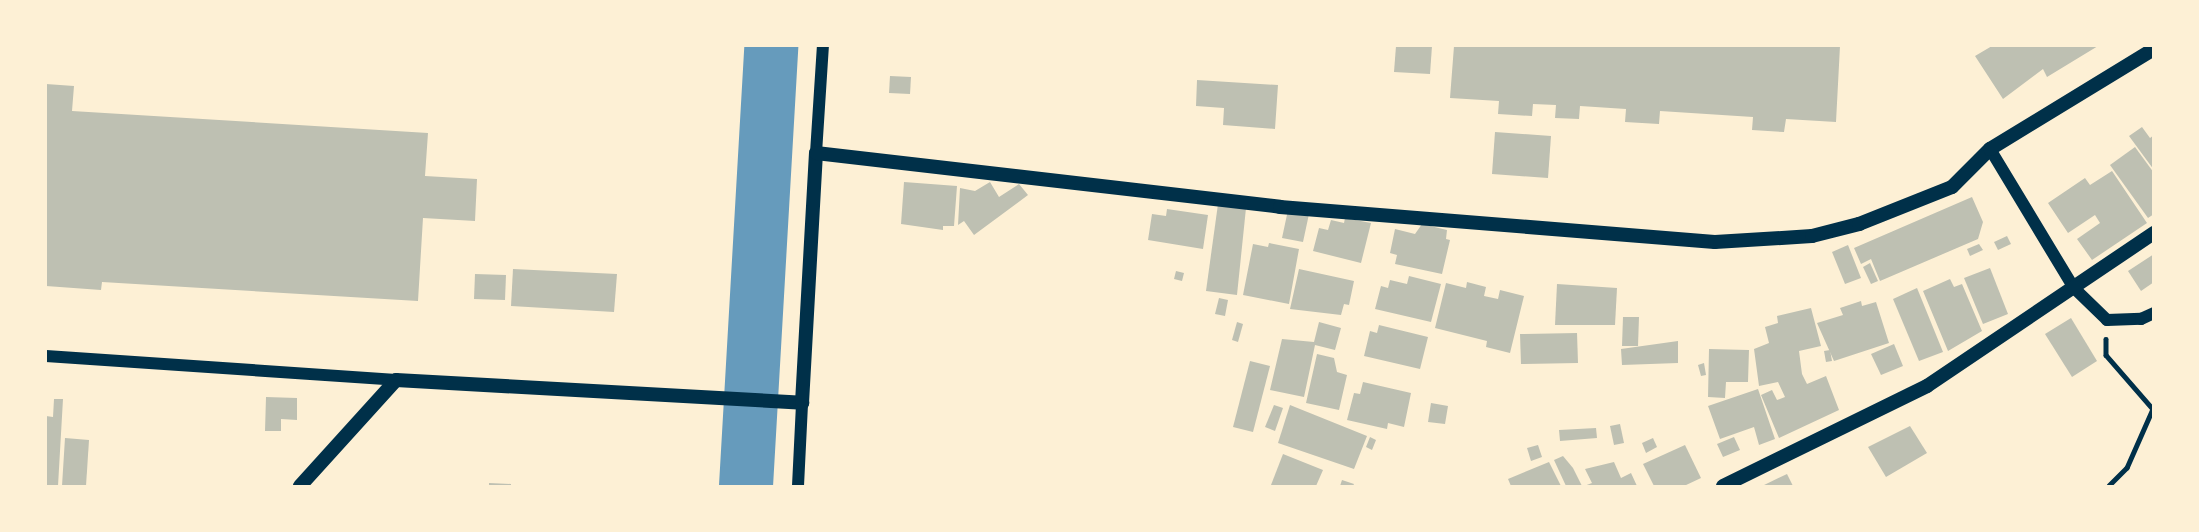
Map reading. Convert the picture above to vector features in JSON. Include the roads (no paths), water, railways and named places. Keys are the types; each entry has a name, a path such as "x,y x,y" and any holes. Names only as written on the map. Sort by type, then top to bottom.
{"main road":[{"path":"300,486 396,380 765,404 802,403 816,153 888,158 1156,196 1716,242 1812,236 1860,224 1952,187 1990,149 2154,49"},
{"path":"1723,486 1927,386 2154,233"}],"street":[{"path":"816,153 823,46"},
{"path":"1990,149 2074,288 2107,320 2141,319 2154,313"},
{"path":"46,356 396,380"},
{"path":"798,486 802,403"}],"waterway":[{"path":"746,486 771,46"}]}
